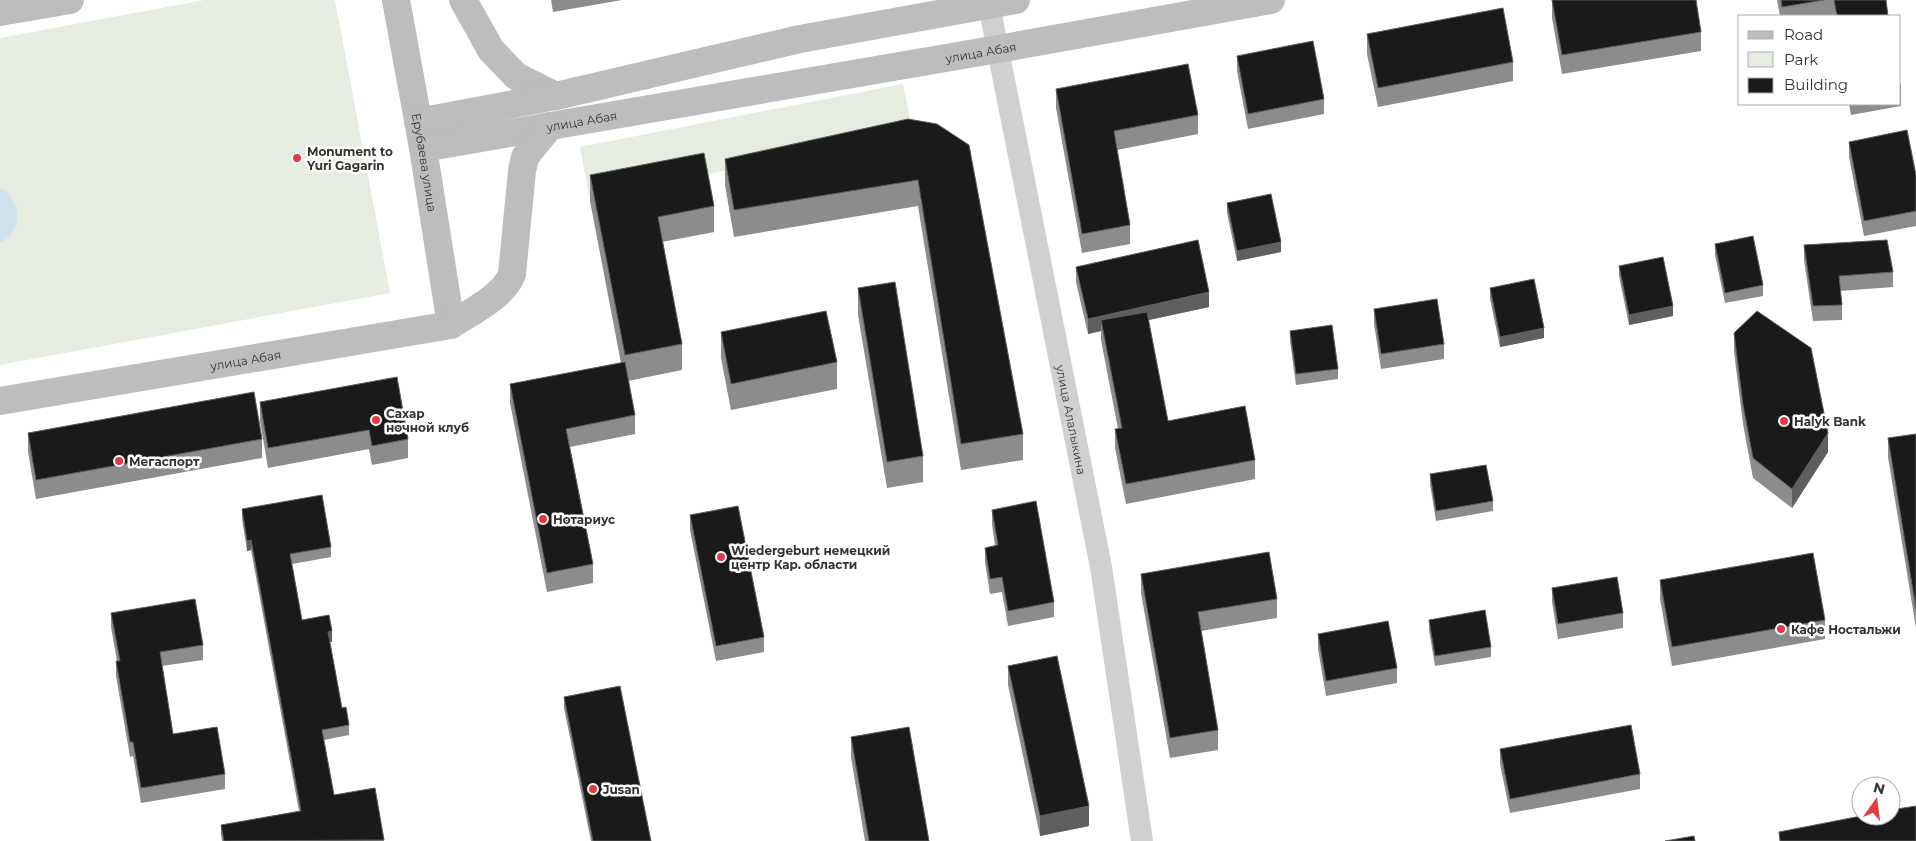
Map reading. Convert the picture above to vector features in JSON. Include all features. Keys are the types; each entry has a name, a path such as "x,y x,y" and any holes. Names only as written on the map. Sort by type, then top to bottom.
{"main road":[{"path":"0,12 70,0"},
{"name":"Ерубаева улица","path":"396,0 451,325"},
{"path":"464,0 491,50 516,76 556,96"},
{"path":"420,135 556,96 800,39 989,2 1016,0"},
{"name":"улица Абая","path":"0,401 451,325 502,291 509,281 512,274 525,157 550,126 1271,0"},
{"path":"420,135 550,126"}],"street":[{"name":"улица Алалыкина","path":"989,2 1101,567 1142,841"}],"green space":[{"path":"204,0 335,0 390,293 0,365 0,38"},
{"path":"903,84 914,137 589,195 580,147"}],"water":[{"path":"0,188 13,200 17,216 13,231 8,238 0,243"}],"building":[{"path":"1552,0 1696,0 1701,32 1562,55"},
{"path":"1781,0 1824,0 1782,7"},
{"path":"1834,0 1886,0 1888,15 1837,15"},
{"path":"1503,8 1513,62 1378,88 1367,34"},
{"path":"1313,41 1324,99 1248,114 1237,56"},
{"path":"1188,64 1198,115 1114,131 1130,225 1082,234 1056,89"},
{"path":"908,119 937,124 969,145 1023,434 961,444 918,180 734,210 725,159"},
{"path":"1907,130 1916,175 1916,211 1864,221 1849,142"},
{"path":"704,153 714,206 658,217 682,344 625,355 590,175"},
{"path":"1271,194 1281,242 1237,251 1227,203"},
{"path":"1753,236 1763,285 1725,293 1715,244"},
{"path":"1198,240 1209,292 1088,319 1076,267"},
{"path":"1887,240 1893,272 1839,276 1842,305 1813,306 1804,245"},
{"path":"1663,257 1673,306 1629,315 1619,266"},
{"path":"1534,279 1544,328 1500,337 1490,288"},
{"path":"895,282 923,456 887,462 858,288"},
{"path":"1437,299 1444,344 1381,354 1374,309"},
{"path":"826,311 837,362 731,384 721,332"},
{"path":"1757,311 1811,348 1828,433 1792,489 1753,458 1743,405 1734,333"},
{"path":"1147,312 1168,421 1245,406 1255,460 1126,484 1115,429 1122,428 1101,320"},
{"path":"1332,325 1338,369 1296,374 1290,331"},
{"path":"625,362 635,415 566,429 593,564 547,573 510,384"},
{"path":"397,377 408,439 372,446 369,430 268,448 260,402"},
{"path":"254,392 262,439 36,480 28,433"},
{"path":"1916,434 1916,609 1888,438"},
{"path":"1486,465 1493,501 1436,511 1430,474"},
{"path":"322,495 331,547 290,554 302,620 329,615 332,631 328,632 342,708 346,707 349,725 322,730 334,795 375,788 384,840 224,841 221,825 301,811 251,540 247,541 242,509"},
{"path":"1036,501 1054,602 1008,611 1002,577 990,579 985,548 998,545 992,510"},
{"path":"738,506 764,637 716,646 690,515"},
{"path":"1269,552 1277,599 1198,612 1218,730 1170,738 1141,574"},
{"path":"1813,553 1825,620 1672,647 1660,580"},
{"path":"1617,577 1623,613 1558,624 1552,588"},
{"path":"195,599 203,645 160,652 173,734 217,727 225,774 141,788 133,742 130,742 116,661 120,661 111,613"},
{"path":"1485,610 1491,647 1435,656 1429,620"},
{"path":"1388,621 1397,668 1326,681 1318,634"},
{"path":"1057,656 1089,806 1040,816 1008,666"},
{"path":"620,686 651,841 593,841 564,697"},
{"path":"1631,725 1640,774 1510,799 1500,749"},
{"path":"909,727 929,841 869,841 851,737"},
{"path":"1916,806 1916,841 1780,841 1779,832 1851,818 1851,826 1901,826 1901,808"},
{"path":"1694,836 1695,841 1665,841"}],"place":[{"name":"Monument to Yuri Gagarin","path":"297,158"},
{"name":"Сахар ночной клуб","path":"376,420"},
{"name":"Halyk Bank","path":"1784,421"},
{"name":"Мегаспорт","path":"119,461"},
{"name":"Нотариус","path":"543,519"},
{"name":"Wiedergeburt немецкий центр Кар. области","path":"721,557"},
{"name":"Кафе Ностальжи","path":"1781,629"},
{"name":"Jusan","path":"593,789"}]}
